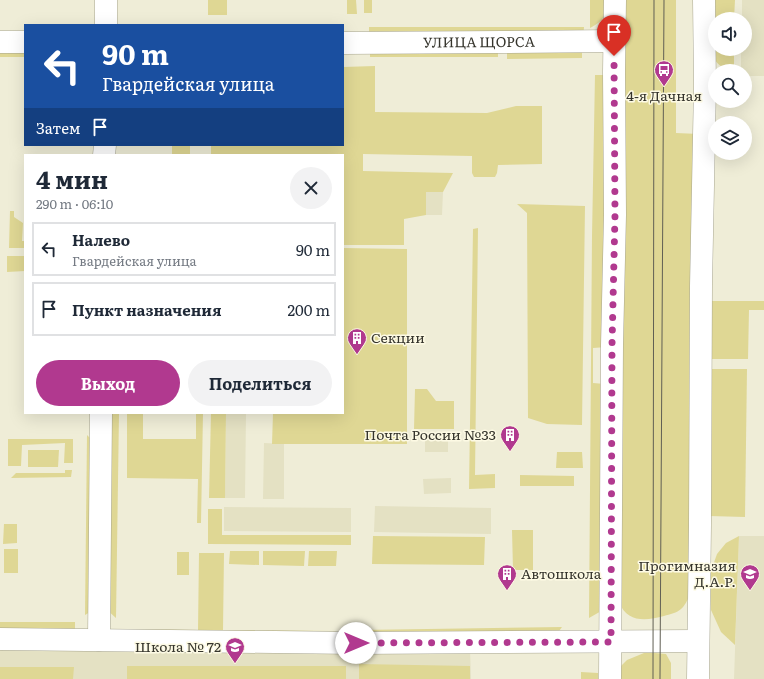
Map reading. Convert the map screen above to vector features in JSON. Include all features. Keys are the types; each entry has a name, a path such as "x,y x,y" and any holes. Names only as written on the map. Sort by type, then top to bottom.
{"street":[{"path":"106,0 106,24"},
{"path":"610,679 612,345 615,215 615,0"},
{"path":"698,679 701,286 705,86 704,0"},
{"name":"УЛИЦА ЩОРСА","path":"344,43 614,40"},
{"path":"0,42 24,42"},
{"path":"99,640 101,414"},
{"path":"0,639 356,643 698,642"}],"shaded area":[{"path":"208,0 227,0 227,15 208,15"},
{"path":"347,0 356,0 357,14 347,14"},
{"path":"364,0 372,0 372,13 364,13"},
{"path":"590,0 606,0 604,17 590,28"},
{"path":"624,0 676,0 676,133 699,134 690,596 678,612 650,619 638,619 632,617 622,609 619,602"},
{"path":"712,0 735,0 734,12 712,12"},
{"path":"742,0 764,0 764,76 752,76 752,64 741,64 741,56 752,56 752,12 742,12"},
{"path":"369,27 584,27 583,38 369,38"},
{"path":"24,46 24,57 0,57 0,47"},
{"path":"370,47 498,47 498,57 370,57"},
{"path":"507,47 582,47 582,58 507,59"},
{"path":"734,56 734,64 719,64 713,57"},
{"path":"375,66 375,112 487,113 516,106 542,106 542,164 498,165 495,177 474,177 472,173 472,156 363,154 363,171 453,173 443,192 426,192 426,215 404,219 404,245 344,245 344,154 211,154 211,146 344,146 344,67"},
{"path":"595,75 609,75 607,347 593,348 593,383 605,384 603,610 589,618 592,236"},
{"path":"172,146 190,146 190,154 172,154"},
{"path":"426,191 443,192 442,215 426,215"},
{"path":"517,204 585,206 582,425 547,424 528,418 527,213"},
{"path":"10,211 14,211 14,217 23,223 22,241 24,241 24,248 9,248"},
{"path":"478,228 475,475 495,474 495,488 469,489 473,229"},
{"path":"344,248 407,249 407,444 272,444 273,414 344,414"},
{"path":"7,256 24,256 24,271 7,272"},
{"path":"712,301 764,301 764,310 749,310 748,359 711,359"},
{"path":"711,369 747,369 745,517 709,516"},
{"path":"415,389 427,389 436,401 454,401 454,429 414,429"},
{"path":"108,414 119,414 116,618 106,609"},
{"path":"127,414 143,414 143,439 196,439 196,414 203,414 201,523 197,523 198,479 127,478"},
{"path":"211,414 226,414 225,498 209,498"},
{"path":"226,414 246,414 245,498 225,498"},
{"path":"448,434 448,452 425,452 425,435"},
{"path":"87,435 95,443 95,609 85,615"},
{"path":"8,439 73,439 73,463 64,463 65,443 22,445 21,466 8,466"},
{"path":"264,443 284,444 284,499 263,499"},
{"path":"28,450 59,450 58,467 28,467"},
{"path":"557,452 582,452 583,468 556,468"},
{"path":"65,470 72,470 71,477 11,478 16,473 65,473"},
{"path":"520,475 574,476 574,486 520,486"},
{"path":"451,478 451,493 424,494 423,479"},
{"path":"375,506 491,508 491,534 374,532"},
{"path":"224,507 351,508 351,532 224,531"},
{"path":"208,509 222,509 222,535 351,535 351,545 208,544"},
{"path":"4,524 17,524 17,543 3,544"},
{"path":"512,530 533,530 533,570 513,570"},
{"path":"373,536 485,537 484,565 372,564"},
{"name":"Прогимназия Д.А.Р.","path":"739,536 764,536 764,679 734,679"},
{"path":"739,536 735,645 721,632 711,610 711,571 717,554 726,543"},
{"path":"4,549 18,549 18,573 4,573"},
{"path":"230,551 259,551 259,565 229,564"},
{"path":"263,551 305,551 304,566 263,565"},
{"path":"309,551 337,551 336,566 308,566"},
{"path":"177,552 189,552 189,575 177,575"},
{"path":"199,553 224,553 223,630 337,631 331,635 133,636 127,629 198,630"},
{"path":"0,622 75,622 75,637 0,635"},
{"path":"562,627 554,638 364,635 361,630"},
{"name":"Школа № 72","path":"0,648 470,649 471,679 0,679"},
{"path":"644,653 666,654 671,663 671,679 617,679 620,667 627,660"},
{"path":"359,664 470,666 470,679 359,679"},
{"path":"127,666 346,666 346,679 127,679"},
{"path":"0,667 74,667 73,679 0,679"},
{"path":"581,672 598,673 598,679 581,679"}],"tram line":[{"path":"653,679 654,0"},
{"path":"660,679 664,0"}],"place":[{"name":"4-я Дачная","path":"664,87"},
{"name":"Секции","path":"357,355"},
{"name":"Почта России №33","path":"510,452"},
{"name":"Автошкола","path":"507,591"},
{"name":"Прогимназия Д.А.Р.","path":"750,591"},
{"name":"Школа № 72","path":"235,664"}],"route":[{"path":"356,643 611,642 612,345 615,215 614,56"}]}
